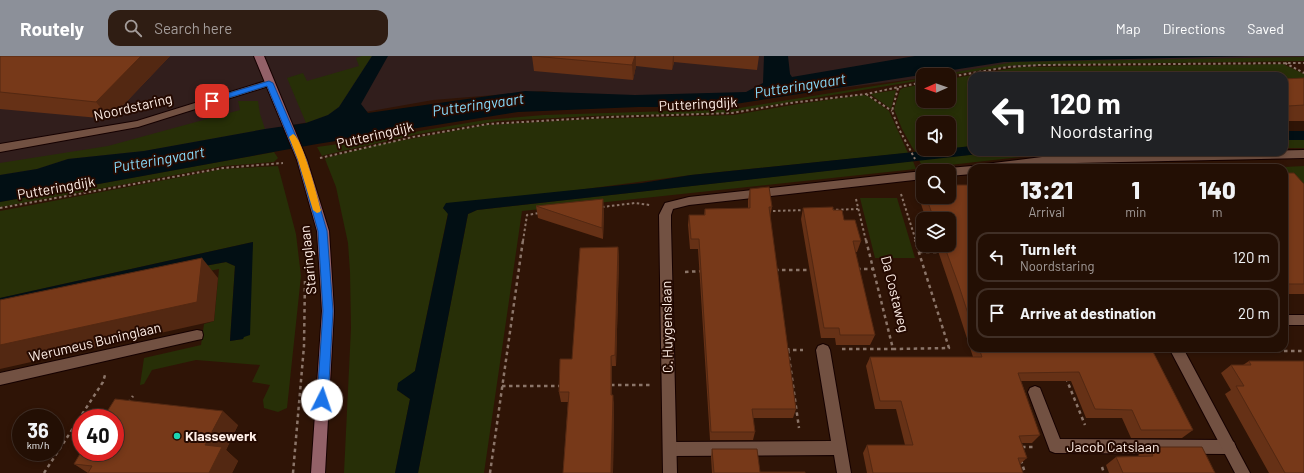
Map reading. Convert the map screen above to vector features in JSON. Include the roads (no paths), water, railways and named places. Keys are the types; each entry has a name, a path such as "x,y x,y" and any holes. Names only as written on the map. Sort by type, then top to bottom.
{"street":[{"name":"Staringlaan","path":"258,56 301,155 323,231 328,311 318,473"},
{"name":"Noordstaring","path":"0,148 138,124 269,83"},
{"path":"1288,155 1304,154"},
{"path":"1059,164 1254,156"},
{"path":"956,171 968,170"},
{"name":"C. Huygenslaan","path":"670,473 665,215 669,206 689,201 916,177"},
{"path":"1288,320 1304,320"},
{"name":"Werumeus Buninglaan","path":"0,379 197,335"},
{"path":"823,350 844,473"},
{"path":"1178,352 1243,473"},
{"name":"Jacob Catslaan","path":"1035,392 1055,446 1229,447"},
{"path":"670,448 840,448"}],"water":[{"name":"Putteringvaart","path":"372,56 388,56 361,104 368,113 525,91 635,95 746,92 763,83 764,56 788,56 790,74 792,77 915,56 1251,56 1004,62 956,70 956,68 916,68 916,76 716,107 638,107 518,112 317,144 0,202 0,175 37,169 68,159 144,151 306,123 328,115 339,107"},
{"path":"1288,131 1304,131 1304,140 1288,140"},
{"path":"968,146 968,155 477,210 468,214 418,473 395,473 410,399 397,390 398,383 415,371 448,214 443,208 446,203 642,183 691,175 916,152 916,156 956,156 956,148"},
{"path":"253,242 250,335 244,337 243,339 230,341 235,266 226,262 86,288 0,306 0,298"}],"place":[{"name":"Klassewerk","path":"177,436"}]}
